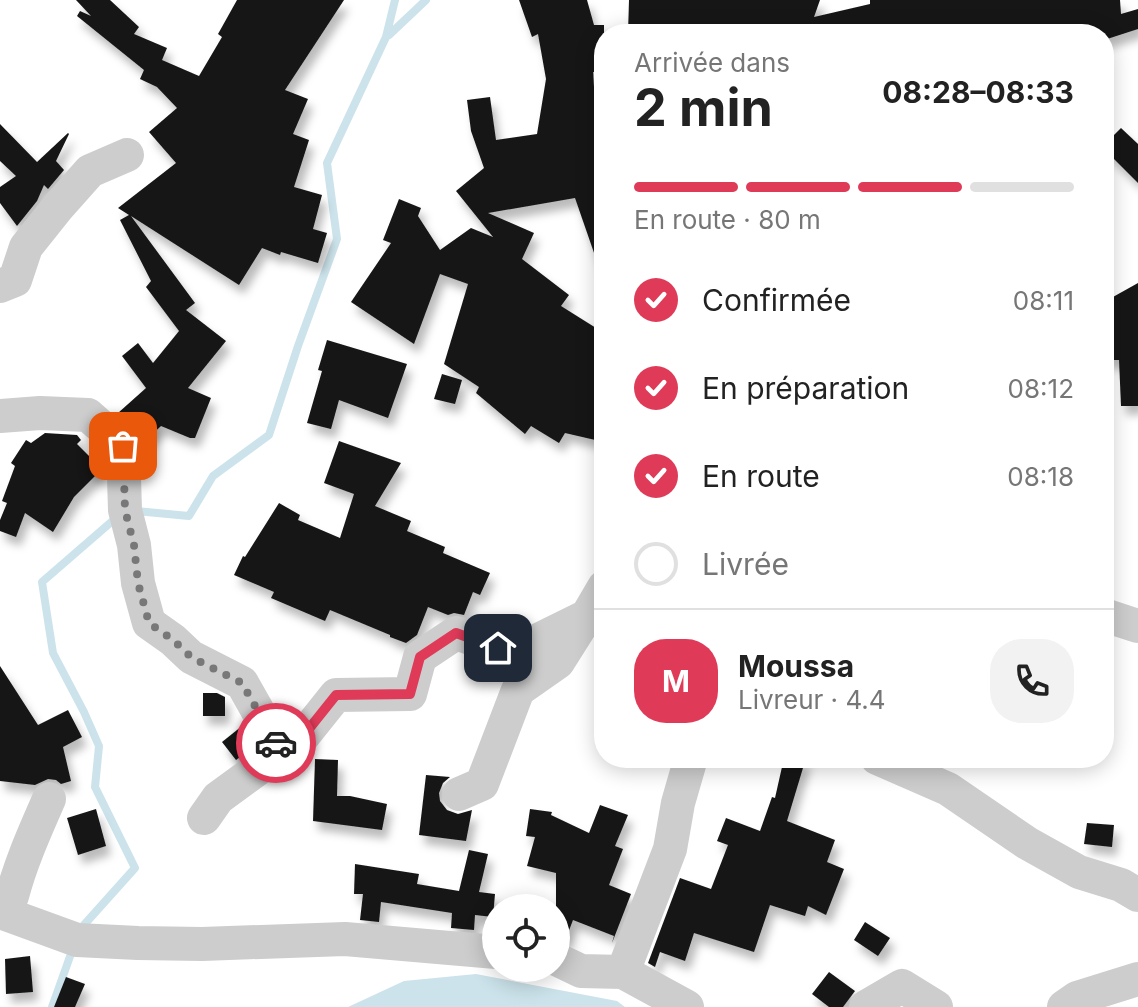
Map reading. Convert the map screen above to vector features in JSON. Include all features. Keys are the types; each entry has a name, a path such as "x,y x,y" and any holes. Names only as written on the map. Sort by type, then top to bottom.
{"street":[{"path":"0,286 15,280 26,247 90,171 127,155"},
{"path":"0,416 40,413 88,415 123,446 125,510 134,545 138,583 149,623 191,657 242,683 281,752"},
{"path":"204,818 218,798 281,752 296,745 336,695 410,694 420,657 456,633 498,648 520,649 594,602"},
{"path":"459,794 482,784 518,690 558,662 594,604"},
{"path":"1114,618 1138,626"},
{"path":"623,972 670,849 688,768"},
{"path":"920,768 942,773 1027,843 1079,872 1121,885 1138,895"},
{"path":"49,799 14,884 11,899 2,912 77,940 202,944 345,939 482,951"},
{"path":"570,966 581,971 623,972 687,1007"},
{"path":"1064,1007 1077,998 1138,979"},
{"path":"866,1007 902,986 936,1007"}],"water":[{"path":"476,974 482,975 482,982 518,982 617,1001 625,1007 348,1007 404,981"}],"building":[{"path":"76,0 110,0 139,27 134,34 167,48 162,60 199,76 222,37 218,34 237,0 344,0 285,90 308,99 293,134 309,140 294,187 322,195 313,229 327,233 318,263 262,248 239,285 131,216 195,303 186,310 226,341 188,388 211,398 195,438 161,426 144,442 118,413 146,388 122,356 138,343 153,363 179,331 146,287 151,281 120,220 129,215 118,208 176,163 149,132 177,108 157,87 140,79 144,70 77,16 80,11 91,16"},
{"path":"519,0 587,0 594,25 594,253 575,198 488,213 534,233 522,259 569,295 561,306 594,327 594,440 565,433 559,443 531,426 525,434 476,393 479,387 444,364 468,284 440,274 414,344 351,302 391,243 383,240 399,199 421,208 418,216 440,250 471,228 493,237 456,191 484,168 471,131 467,100 490,97 496,140 537,134 546,79 538,34 532,37"},
{"path":"629,0 820,0 814,17 870,4 870,0 1120,0 1121,14 1138,9 1138,29 1114,37 1114,24 628,24"},
{"path":"0,124 37,162 69,134 56,161 64,170 48,189 44,185 37,201 17,226 0,203 0,187 16,176 0,161"},
{"path":"1121,128 1138,144 1138,183 1114,159 1114,135"},
{"path":"1138,283 1138,406 1121,406 1119,360 1114,360 1114,296"},
{"path":"327,340 407,364 388,418 339,400 331,429 307,423 322,371 318,370"},
{"path":"442,374 462,380 455,404 434,399"},
{"path":"45,433 77,435 81,440 77,444 102,469 74,497 53,532 25,513 16,537 0,531 0,520 7,503 2,501 15,466 11,463 26,440 31,443"},
{"path":"339,441 401,463 375,506 411,521 407,531 445,547 443,553 490,573 480,595 473,592 464,615 448,615 428,607 417,635 406,643 330,610 325,621 271,598 274,592 234,575 243,556 279,503 300,515 298,520 340,538 354,494 324,483"},
{"path":"0,666 38,725 68,710 82,737 63,747 71,781 61,784 48,779 35,785 0,781"},
{"path":"203,693 217,693 225,697 225,716 203,716"},
{"path":"242,726 255,746 236,760 222,742"},
{"path":"315,759 338,760 337,796 387,804 382,830 313,821"},
{"path":"782,768 803,768 787,821 835,840 827,862 844,869 826,915 808,906 805,916 770,905 754,952 694,933 685,961 660,952 655,967 648,963 680,878 711,889 728,845 717,841 726,818 760,831 772,797 775,798"},
{"path":"426,775 450,777 439,793 440,801 447,810 458,814 472,810 466,841 419,835"},
{"path":"600,805 628,815 615,846 623,849 609,885 631,894 612,943 614,936 573,920 570,928 570,894 556,894 556,873 527,866 535,837 526,836 530,809 552,812 551,815 589,833"},
{"path":"96,809 106,846 78,855 67,818"},
{"path":"1087,823 1114,825 1112,847 1084,844"},
{"path":"469,850 488,854 479,892 495,894 482,894 482,916 475,915 474,930 451,928 452,913 381,902 379,922 360,920 363,894 354,894 355,864 419,874 417,884 459,891"},
{"path":"865,922 890,938 878,956 854,940"},
{"path":"30,956 33,992 6,994 5,959"},
{"path":"829,972 855,991 843,1007 829,1007 812,994"},
{"path":"66,977 85,984 75,1007 54,1007"}],"waterway":[{"path":"136,511 189,516 213,476 269,435 337,239 327,163 386,37 395,0"},
{"path":"389,35 426,0"},
{"path":"80,932 135,868 95,787 99,746 53,653 42,582 117,517"},
{"path":"52,1007 73,948"}],"way so far":[{"path":"123,446 125,510 134,545 138,583 149,623 191,657 242,683 276,743"}],"route":[{"path":"276,743 281,752 296,745 336,695 410,694 420,657 456,633 498,648"}]}
